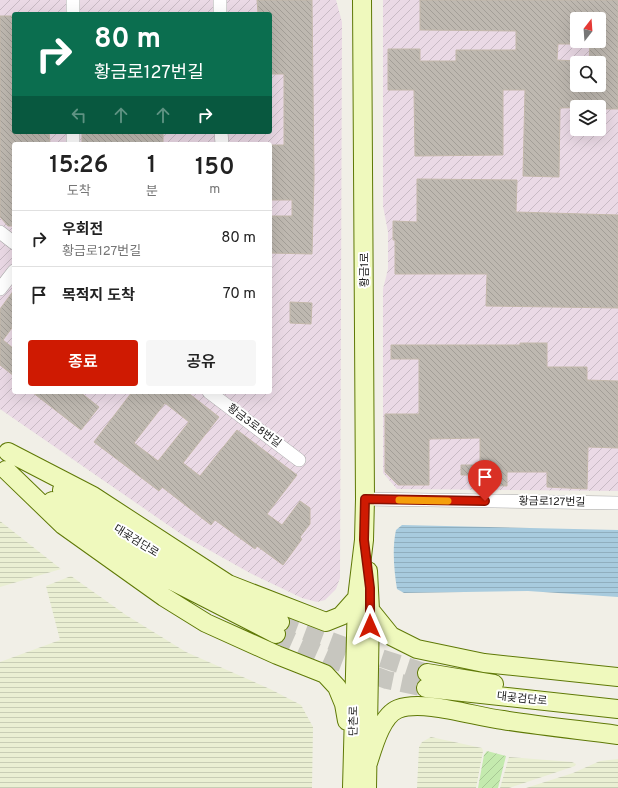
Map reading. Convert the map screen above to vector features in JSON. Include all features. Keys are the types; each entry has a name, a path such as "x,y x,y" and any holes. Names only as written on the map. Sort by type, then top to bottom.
{"main road":[{"name":"황금1로","path":"362,0 365,499 364,540 357,598 362,656"},
{"path":"4,458 93,496 228,584 326,622 341,616 357,598"},
{"path":"4,458 63,525 164,597 206,623 277,655 325,674 337,687 344,704 360,763"},
{"name":"대곶검단로","path":"4,458 149,568 278,628"},
{"name":"황금1로","path":"362,656 370,610 370,588 364,540"},
{"path":"370,610 390,636 417,649 484,663 618,677"},
{"name":"단촌로","path":"362,656 360,763 366,788"},
{"name":"대곶검단로","path":"618,697 427,680 618,709"},
{"path":"360,763 387,717 398,709 418,705 502,720 618,735"},
{"name":"단촌로","path":"352,788 360,763"}],"street":[{"path":"73,0 73,12"},
{"path":"220,0 220,12"},
{"path":"0,232 12,241"},
{"path":"0,289 12,274"},
{"name":"황금3로8번길","path":"213,394 299,460"},
{"name":"황금로127번길","path":"365,499 618,503"}],"shaded area":[{"path":"0,0 336,0 342,22 340,578 336,589 325,600 317,602 302,598 250,573 184,536 0,409"},
{"path":"383,0 618,0 618,491 397,489 383,473 383,289 388,269 388,232 383,206"}],"green space":[{"path":"0,521 61,569 0,587"},
{"path":"71,576 126,615 186,652 270,689 301,705 313,727 312,788 0,788 0,662 60,640 46,586"},
{"path":"431,737 482,748 483,751 476,788 417,788 419,747 422,742"},
{"path":"487,751 506,756 498,788 478,788 484,755"},
{"path":"509,757 572,762 576,764 575,766 509,788 500,788"},
{"path":"618,759 618,788 526,788 573,773 600,761"}],"water":[{"path":"402,525 618,530 618,597 528,591 404,593 397,589 394,560 396,530"}],"building":[{"path":"257,0 312,0 314,177 312,254 272,253 272,216 292,216 292,200 272,200 272,145 284,145 284,74 272,74 272,12 258,12"},
{"path":"420,0 618,0 618,109 606,109 606,100 570,100 570,108 560,108 559,177 523,176 525,90 503,90 503,155 415,156 414,90 388,90 388,49 420,49 420,61 456,61 456,50 516,50 516,31 420,30","holes":["570,12 606,12 606,48 590,48 589,56 606,56 606,92 570,92 570,61 557,60 558,44 570,44"]},
{"path":"0,16 12,16 12,134 49,134 50,142 12,142 12,226 8,226 0,217"},
{"path":"82,134 163,134 163,142 82,142"},
{"path":"417,179 517,180 516,212 618,215 618,308 486,306 487,274 395,274 395,240 393,240 393,221 417,222"},
{"path":"12,293 12,328 3,340 12,347 12,374 0,365 0,309"},
{"path":"290,302 312,303 311,324 290,323"},
{"path":"520,343 547,343 547,367 587,367 587,380 618,381 618,448 588,447 587,489 547,487 547,472 507,472 507,486 479,485 479,475 461,475 461,465 480,465 480,438 429,439 429,485 398,485 385,472 385,414 419,414 419,359 391,359 391,345 520,345"},
{"path":"35,394 83,394 99,407 81,430"},
{"path":"130,394 190,394 219,417 183,463 200,476 237,430 297,475 267,514 282,525 300,501 310,508 310,524 300,537 302,539 283,565 257,546 255,549 215,520 211,525 162,487 159,491 94,442","holes":["165,403 189,422 158,461 134,443"]}],"tunnel":[{"path":"280,622 347,647 427,673"},
{"path":"276,634 339,662 387,680 426,688"}],"slow traffic":[{"path":"399,500 448,501"}],"route":[{"path":"370,626 370,588 364,540 365,499 485,501"}]}
